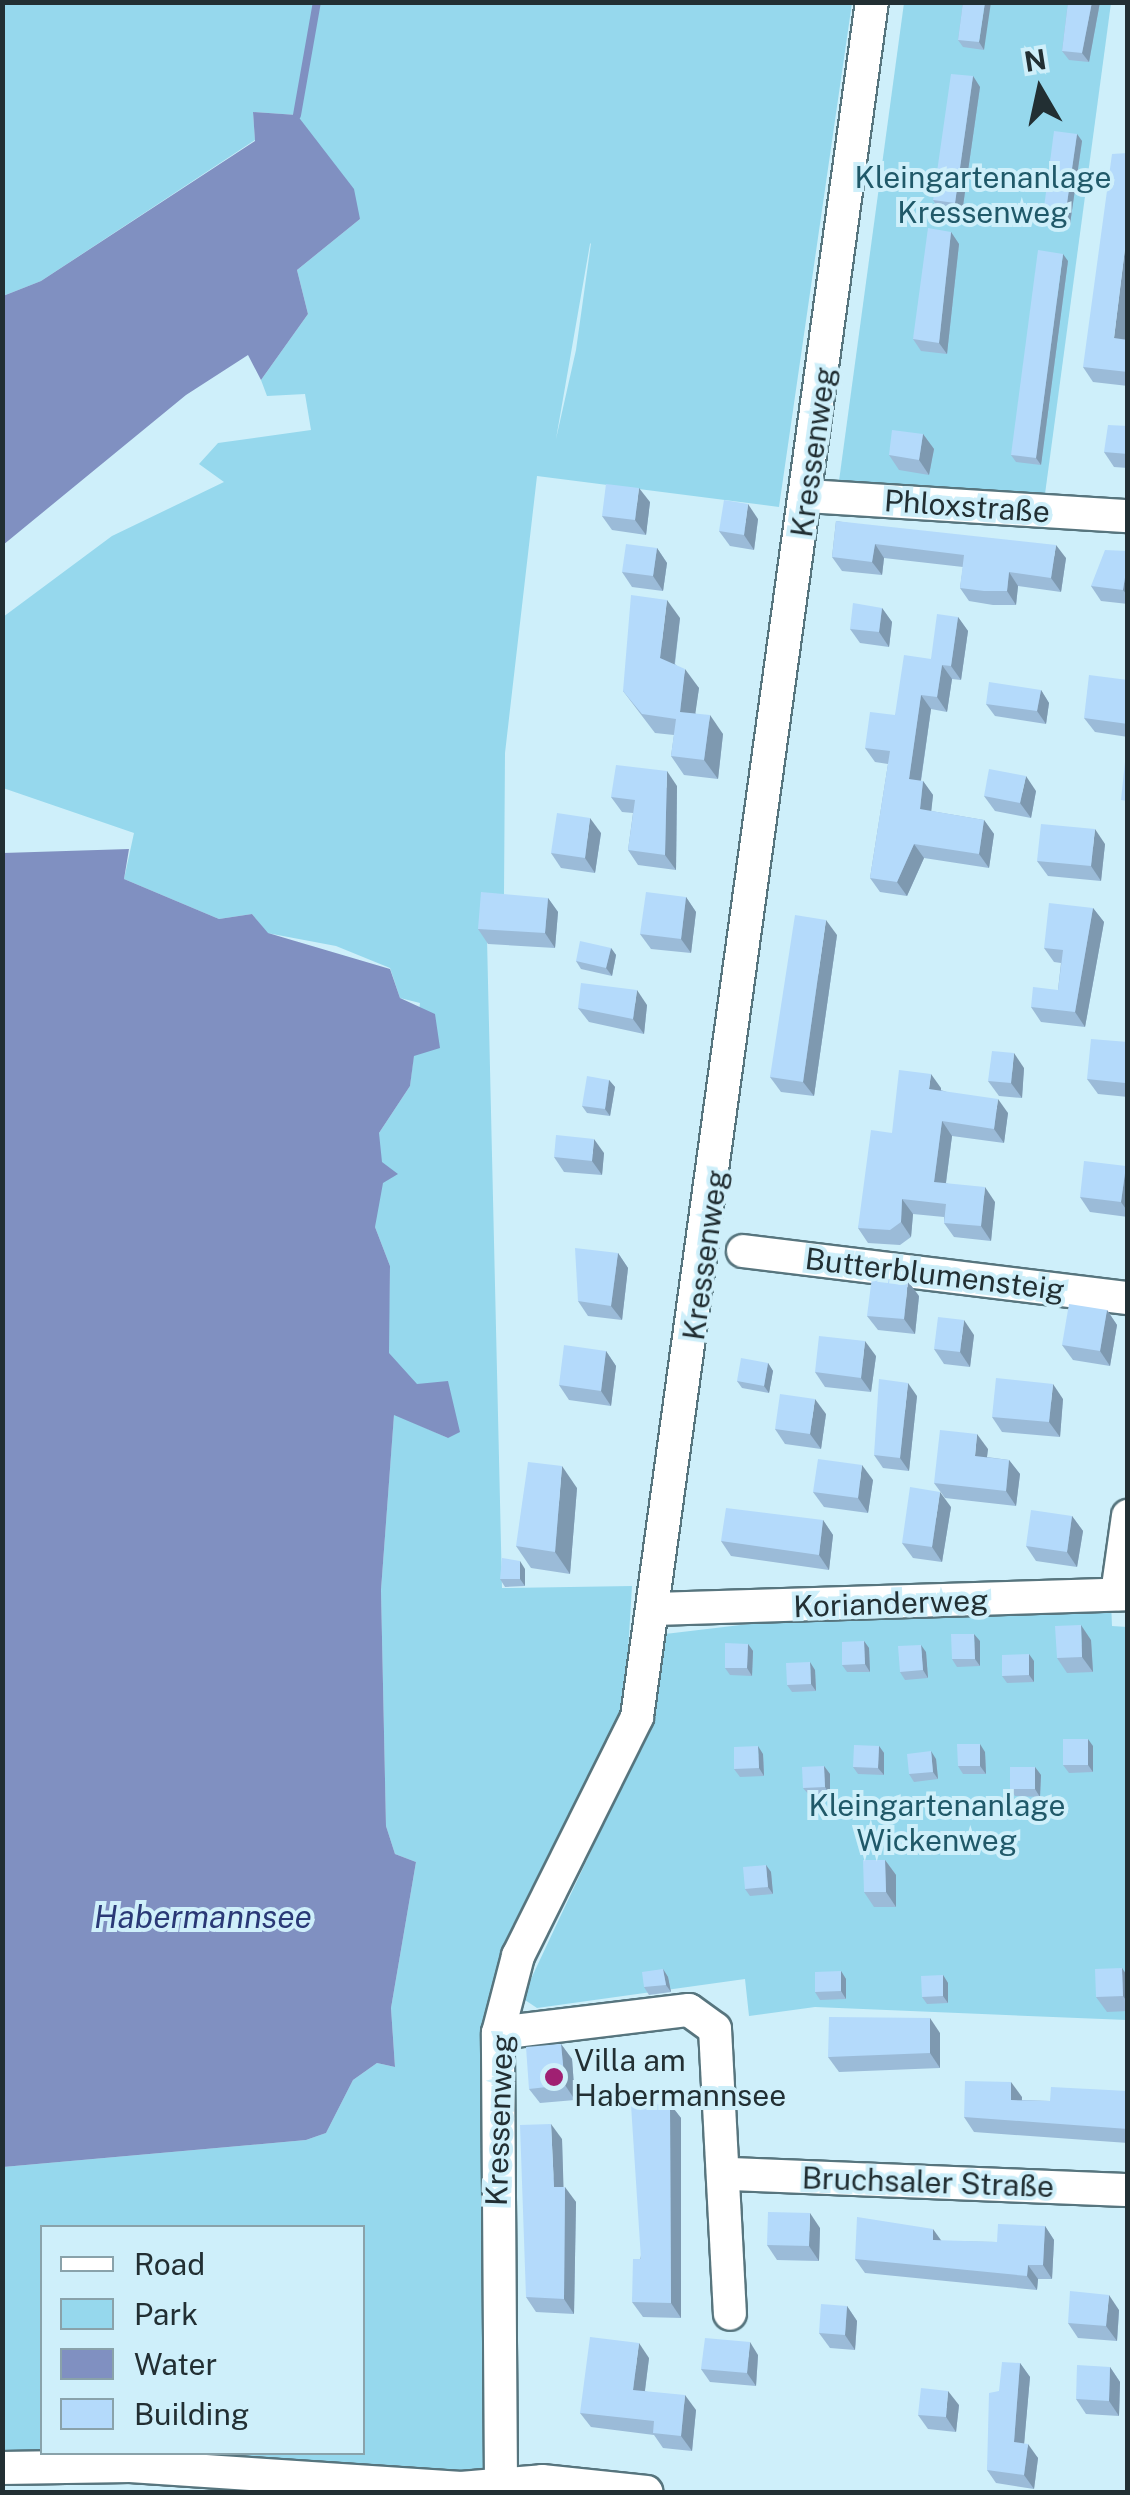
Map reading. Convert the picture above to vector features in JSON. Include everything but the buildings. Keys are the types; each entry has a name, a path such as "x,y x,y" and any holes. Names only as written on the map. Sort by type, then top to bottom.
{"street":[{"name":"Kressenweg","path":"501,2483 498,2033 518,1956 638,1717 808,496 872,2"},
{"name":"Phloxstraße","path":"808,496 1128,516"},
{"name":"Butterblumensteig","path":"744,1251 1128,1298"},
{"path":"1122,1594 1128,1516"},
{"name":"Korianderweg","path":"655,1609 1122,1594"},
{"path":"498,2033 689,2010 715,2029 729,2174 730,2314"},
{"name":"Bruchsaler Straße","path":"729,2174 1128,2190"},
{"path":"2,2468 501,2483 646,2492"}],"green space":[{"path":"2,3 852,3 779,507 537,476 505,753 504,894 486,895 502,1588 632,1586 624,1718 484,2044 483,2476 155,2455 365,2455 365,2225 40,2225 40,2452 3,2456 3,2167 306,2140 326,2133 353,2080 377,2063 395,2067 391,2008 416,1862 395,1854 386,1826 381,1590 394,1414 448,1438 388,1353 390,1266 375,1227 379,1133 410,1086 420,1003 400,998 390,968 336,946 267,933 252,914 219,919 124,879 134,833 3,788 3,617 112,536 224,482 199,464 218,443 311,430 305,394 267,396 261,380 308,314 297,270 360,219 297,115 253,112 255,140 41,281 3,296","holes":["591,243 576,350 556,439 590,244"]},
{"name":"Kleingartenanlage Kressenweg","path":"904,3 1111,3 1045,494 839,481"},
{"name":"Kleingartenanlage Wickenweg","path":"1111,1602 1112,1626 1127,1627 1127,2020 815,2007 749,2016 745,1979 537,2008 522,1998 647,1732 665,1634 835,1614"}],"water":[{"path":"253,112 297,115 354,189 360,219 297,270 308,314 261,380 248,355 186,395 3,545 3,296 41,281 255,141"},
{"name":"Habermannsee","path":"129,849 124,879 219,919 252,914 268,933 390,969 400,998 435,1014 440,1048 414,1056 410,1086 379,1133 382,1162 398,1174 383,1183 375,1227 390,1266 389,1353 417,1384 448,1381 460,1432 448,1438 394,1415 381,1590 386,1826 395,1854 416,1862 391,2008 395,2067 377,2063 353,2080 326,2133 306,2140 3,2167 3,853"}],"waterway":[{"path":"297,115 317,2"}],"place":[{"name":"Villa am Habermannsee","path":"554,2077"}]}
